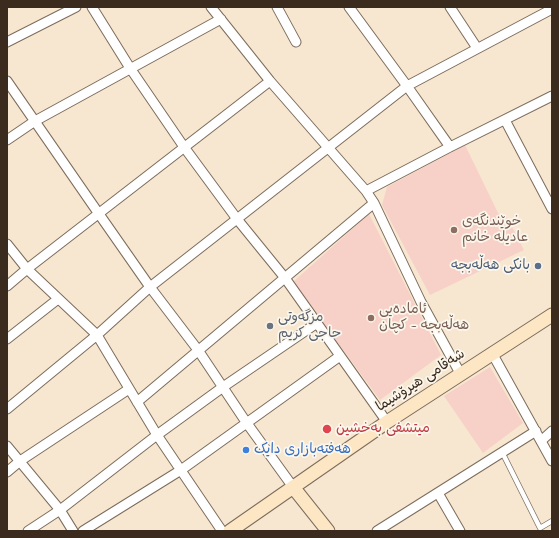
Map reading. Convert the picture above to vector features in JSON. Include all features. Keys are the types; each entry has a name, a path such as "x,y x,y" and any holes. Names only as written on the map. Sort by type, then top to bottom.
{"main road":[{"name":"شەقامی هیرۆشیما","path":"230,531 386,422 552,315"},
{"path":"293,487 328,531"}],"street":[{"path":"7,42 76,7"},
{"path":"92,7 130,68 184,147 237,219 285,278 386,422"},
{"path":"211,7 270,81 366,191 374,203 421,302 460,373"},
{"path":"277,7 296,42"},
{"path":"349,7 450,147"},
{"path":"450,7 477,48"},
{"path":"7,409 97,335 150,287 407,86 552,9"},
{"path":"7,140 35,121 221,18"},
{"path":"7,81 150,287 198,350 246,422 293,487"},
{"path":"7,286 270,81"},
{"path":"366,191 552,96"},
{"path":"505,120 552,209"},
{"path":"137,402 374,203"},
{"path":"7,244 27,269 58,300 97,335 156,435 222,531"},
{"path":"7,339 58,300"},
{"path":"28,531 60,510 156,435 317,323"},
{"path":"492,353 552,461"},
{"path":"83,531 181,470 340,356"},
{"path":"7,472 20,461 129,389"},
{"path":"377,531 536,431"},
{"path":"541,441 552,431"},
{"path":"7,446 60,510 73,531"},
{"path":"438,493 460,531"}],"lane":[{"path":"502,452 540,528 552,521"}],"shaded area":[{"name":"خوێندنگەی عادیلە خانم","path":"465,145 500,217 506,215 524,250 430,295 382,205 387,187"},
{"name":"ئامادەیی هەڵەبجە - کچان","path":"369,214 441,355 380,400 293,282"},
{"path":"490,367 523,423 483,453 444,396"}],"place":[{"name":"خوێندنگەی عادیلە خانم","path":"454,230"},
{"name":"بانکی هەڵەبجە","path":"538,266"},
{"name":"ئامادەیی هەڵەبجە - کچان","path":"371,318"},
{"name":"مزگە‌وتی حاجی كریم","path":"270,326"},
{"name":"میتشفی بەخشین","path":"327,429"},
{"name":"هەفتەبازاری دایک","path":"246,450"}]}
